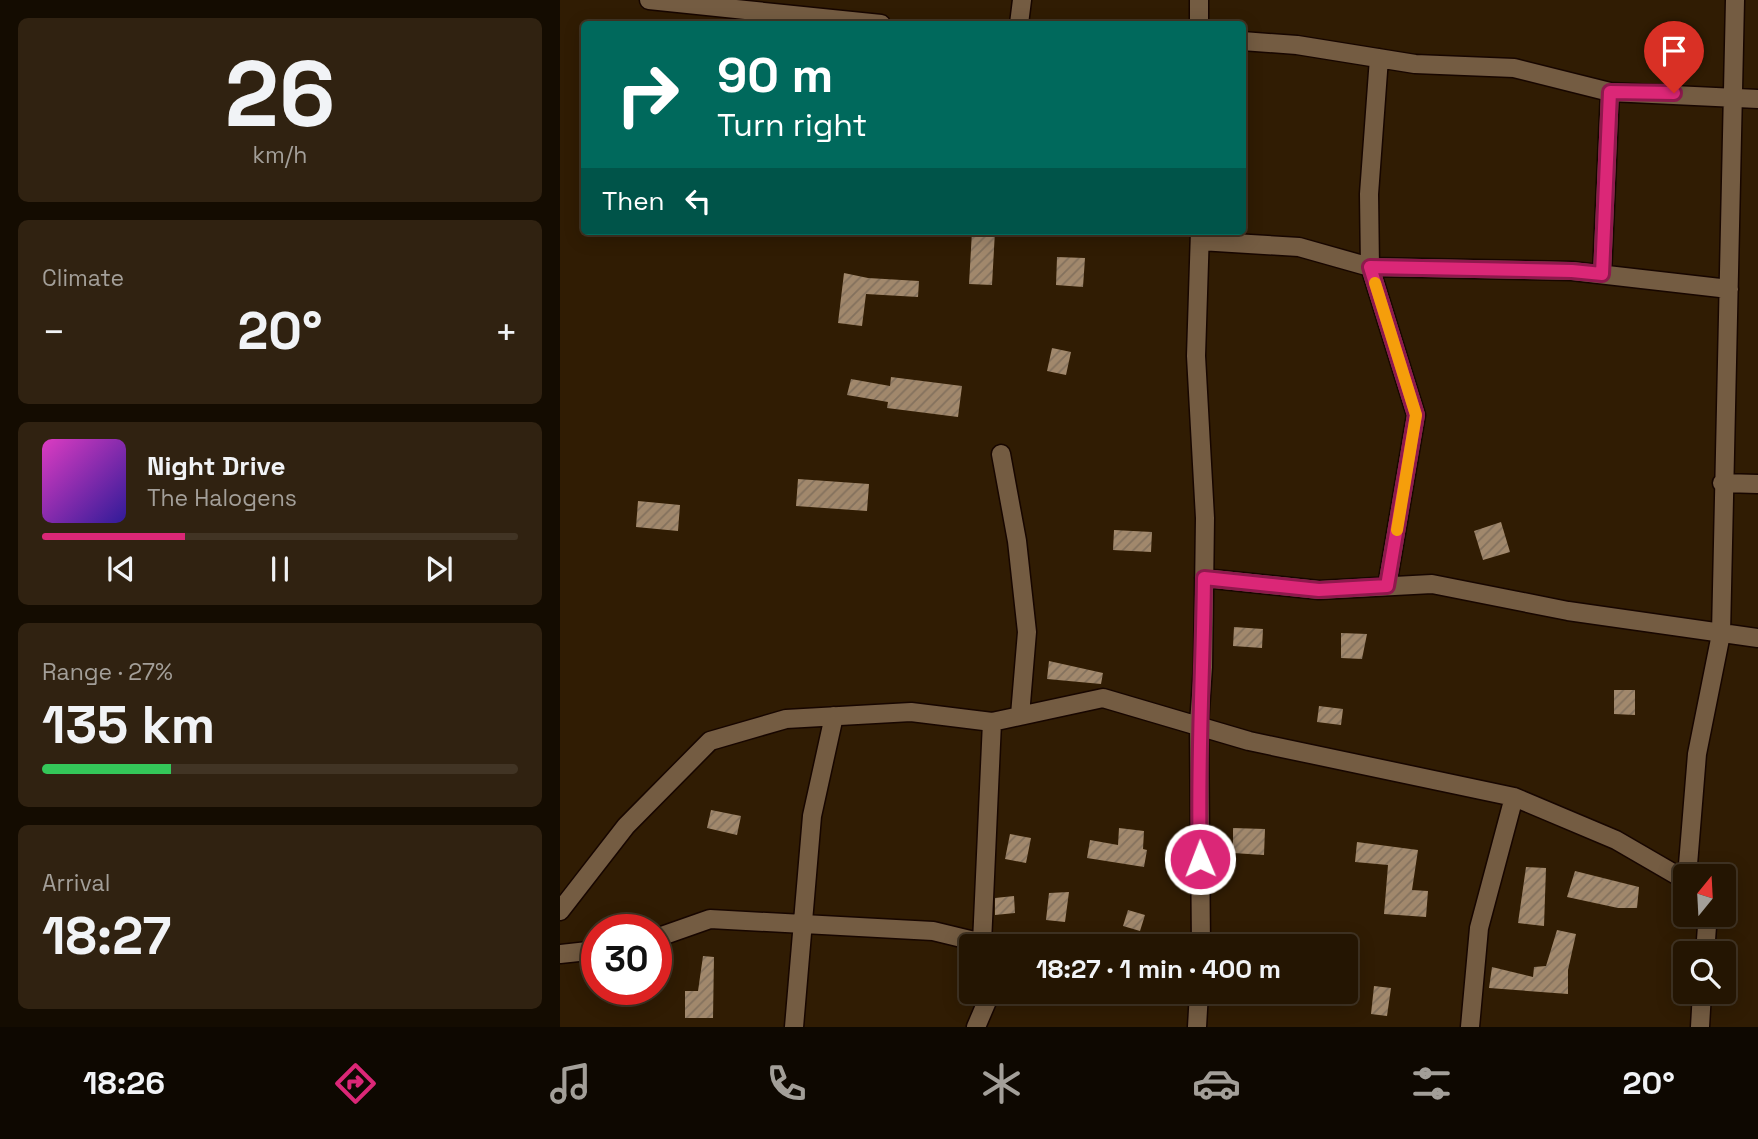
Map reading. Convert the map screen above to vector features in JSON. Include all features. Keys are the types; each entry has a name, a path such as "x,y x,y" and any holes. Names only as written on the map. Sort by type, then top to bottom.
{"street":[{"path":"649,0 852,21"},
{"path":"1019,21 1022,0"},
{"path":"1199,0 1199,21"},
{"path":"1687,864 1697,754 1721,634 1722,483 1735,97 1735,0"},
{"path":"1246,41 1297,45 1415,64 1514,68 1610,92 1758,99"},
{"path":"1379,58 1370,194 1370,267 1416,415 1387,586"},
{"path":"1602,274 1610,92"},
{"path":"1200,934 1199,724 1203,667 1205,518 1196,356 1200,236 1299,247 1370,267 1572,271 1729,289"},
{"path":"1001,454 1017,541 1027,632 1020,715"},
{"path":"1722,483 1758,484"},
{"path":"1204,578 1319,590 1432,584 1568,611 1758,638"},
{"path":"560,911 626,826 710,741 786,719 911,712 992,722 1103,698 1199,724 1249,741 1514,797 1616,841 1673,871"},
{"path":"794,1027 812,816 834,716"},
{"path":"990,934 992,722"},
{"path":"1470,1027 1479,928 1514,797"},
{"path":"672,932 710,919 933,931 959,937"},
{"path":"560,954 581,952"},
{"path":"976,1027 986,1004"},
{"path":"1197,1027 1198,1004"},
{"path":"1700,1027 1701,1004"}],"building":[{"path":"972,235 995,235 992,285 969,284"},
{"path":"1057,257 1085,258 1083,287 1056,285"},
{"path":"844,273 868,278 919,281 918,297 866,294 862,326 838,323"},
{"path":"1052,348 1071,352 1066,375 1047,371"},
{"path":"891,377 962,386 958,417 887,408 888,402 847,395 851,379 890,386"},
{"path":"798,479 869,484 867,511 796,506"},
{"path":"638,501 680,505 678,531 636,527"},
{"path":"1501,522 1510,552 1483,560 1474,531"},
{"path":"1114,530 1152,532 1151,552 1113,550"},
{"path":"1234,627 1263,629 1262,648 1233,646"},
{"path":"1341,633 1367,634 1362,659 1341,658"},
{"path":"1049,661 1103,673 1101,684 1047,679"},
{"path":"1614,690 1635,690 1635,715 1614,714"},
{"path":"1319,706 1343,709 1341,725 1317,722"},
{"path":"711,810 741,816 737,835 707,828"},
{"path":"1119,828 1144,831 1143,849 1147,850 1144,867 1087,858 1090,840 1118,845"},
{"path":"1233,828 1265,829 1264,855 1233,853"},
{"path":"1010,834 1031,838 1026,863 1005,859"},
{"path":"1357,842 1418,850 1412,890 1428,891 1426,917 1384,914 1388,865 1355,862"},
{"path":"1526,867 1546,868 1544,926 1518,923"},
{"path":"1575,871 1639,887 1637,908 1618,908 1567,897"},
{"path":"1069,892 1065,922 1046,920 1049,893"},
{"path":"1014,896 1015,913 995,915 995,898"},
{"path":"1128,910 1145,915 1140,931 1123,926"},
{"path":"1557,930 1576,934 1568,970 1568,994 1489,988 1492,967 1533,977 1534,967 1546,966"},
{"path":"703,956 714,957 713,1018 685,1018 685,991 698,991"},
{"path":"1374,986 1391,988 1387,1016 1371,1014"}],"slow traffic":[{"path":"1375,283 1416,415 1397,530"}],"route":[{"path":"1200,859 1199,724 1204,578 1319,590 1387,586 1416,415 1370,267 1602,274 1610,92 1674,93"}]}
